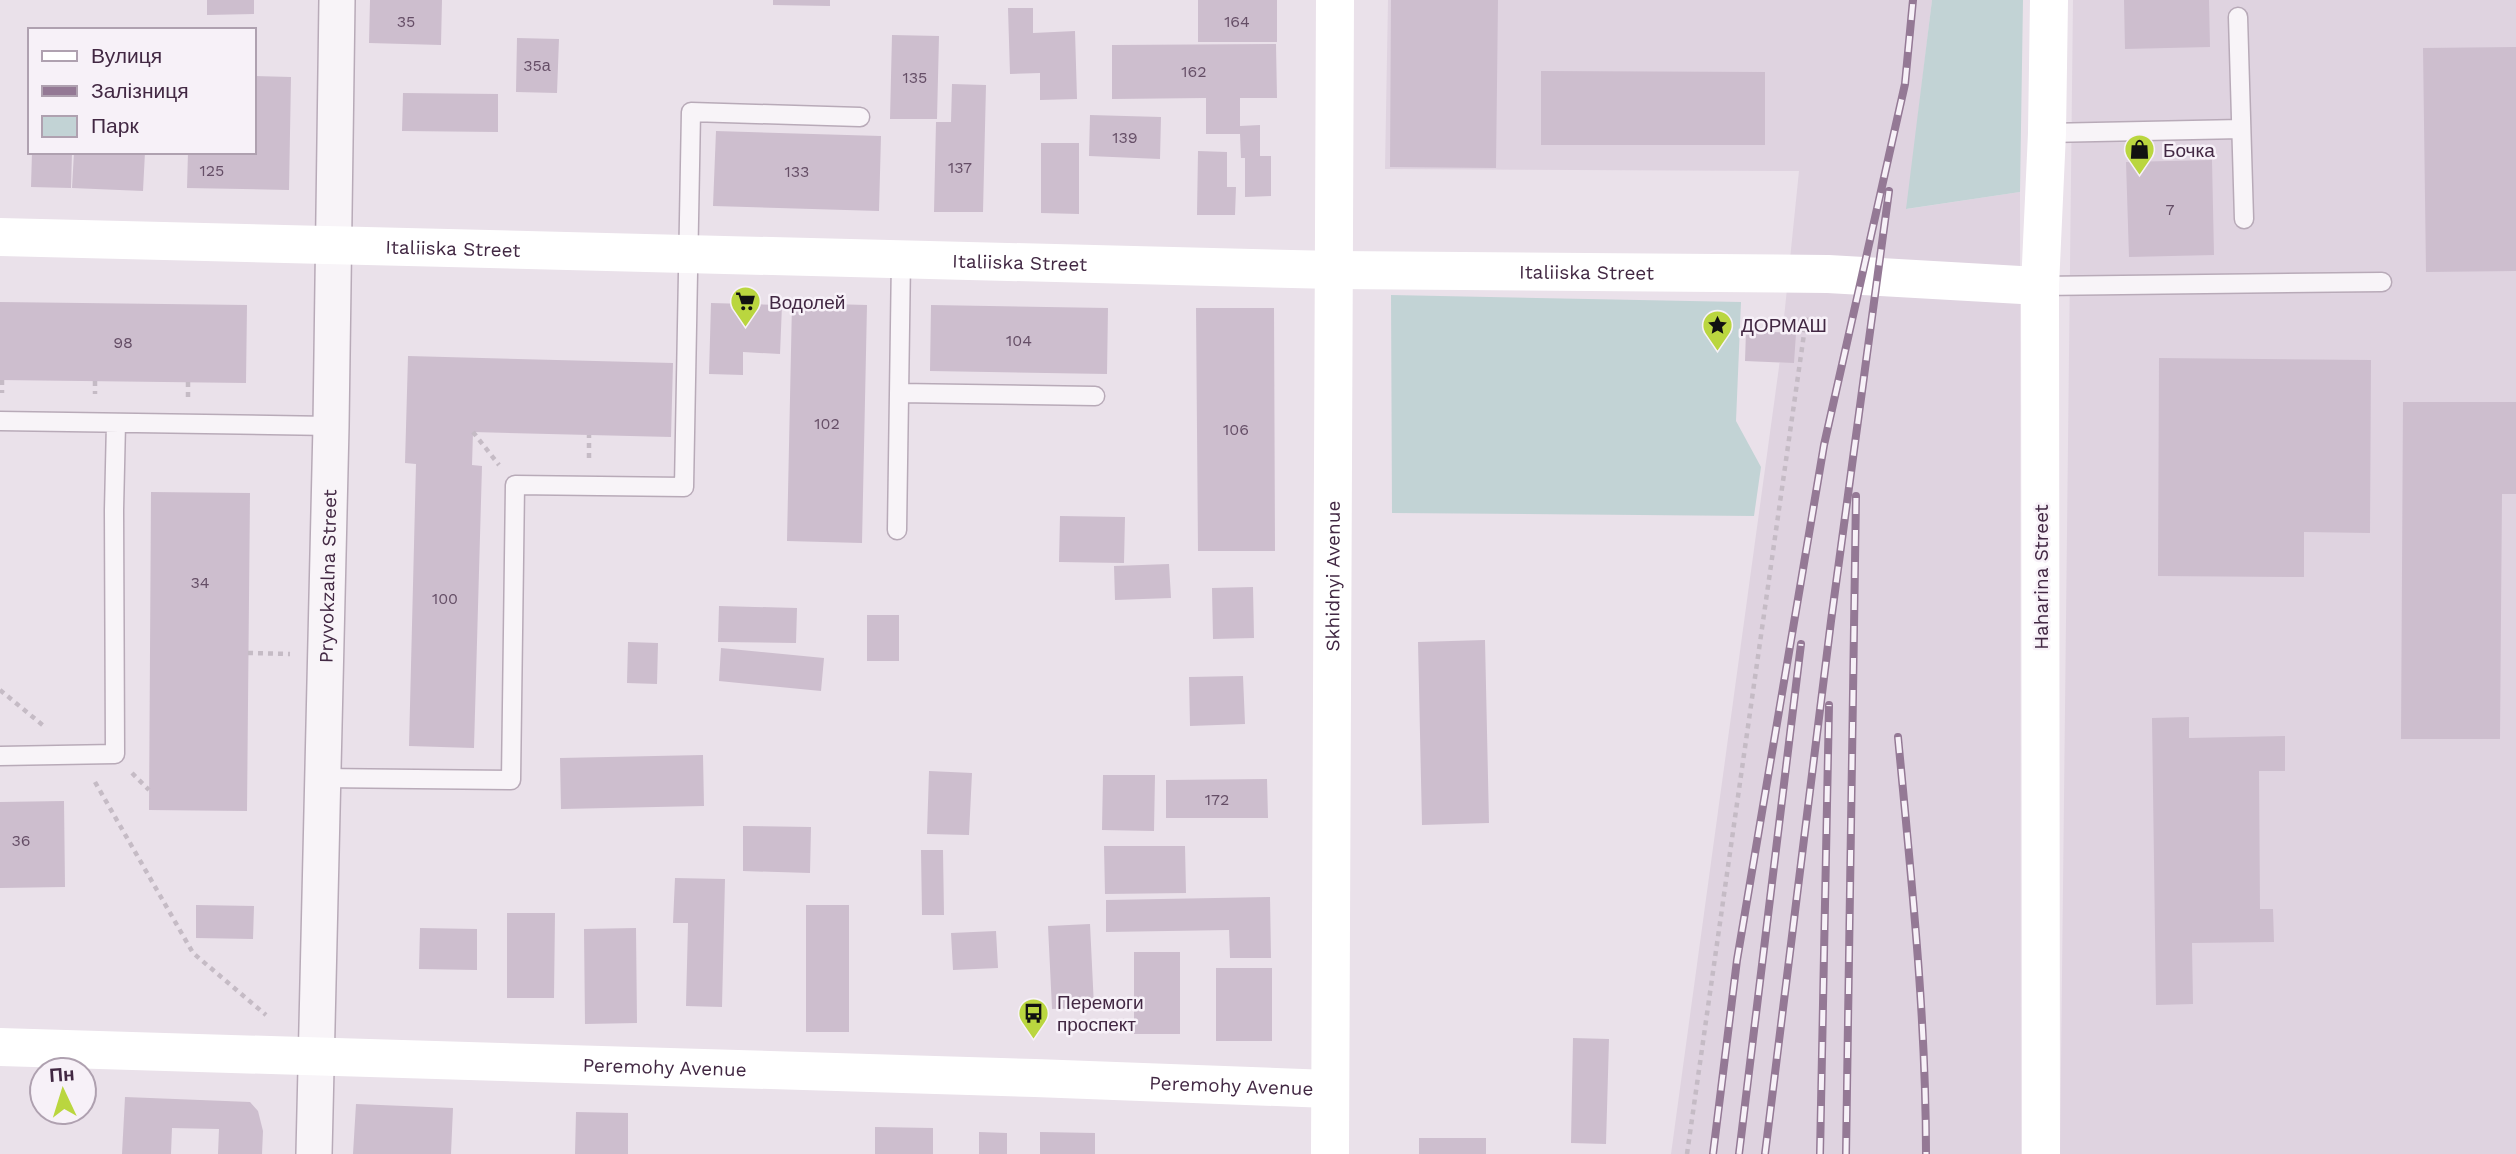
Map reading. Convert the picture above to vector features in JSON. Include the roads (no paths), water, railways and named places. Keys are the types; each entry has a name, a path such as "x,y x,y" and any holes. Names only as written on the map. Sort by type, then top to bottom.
{"street":[{"name":"Pryvokzalna Street","path":"314,1154 331,426 337,0"},
{"name":"Skhidnyi Avenue","path":"1330,1154 1335,0"},
{"name":"Haharina Street","path":"2041,1154 2040,286 2047,133 2049,0"},
{"name":"Italiiska Street","path":"0,237 1335,270 1813,274 2040,286"},
{"name":"Peremohy Avenue","path":"0,1047 1329,1089"}],"lane":[{"path":"2238,17 2244,219"},
{"path":"322,778 511,780 515,485 684,487 691,112 860,117"},
{"path":"2047,133 2241,129"},
{"path":"897,530 901,259"},
{"path":"2040,286 2382,282"},
{"path":"899,393 1095,396"},
{"path":"0,421 331,426"},
{"path":"0,756 115,754 116,423"}],"railway":[{"path":"1713,1154 1737,960 1824,445 1905,84 1913,0"},
{"path":"1765,1154 1831,621 1889,191"},
{"path":"1846,1154 1856,496"},
{"path":"1739,1154 1801,644"},
{"path":"1820,1154 1829,705"},
{"path":"1898,737 1921,997 1926,1154"}],"place":[{"name":"Бочка","path":"2140,177"},
{"name":"Водолей","path":"746,329"},
{"name":"ДОРМАШ","path":"1718,352"},
{"name":"Перемоги проспект","path":"1034,1040"}]}
